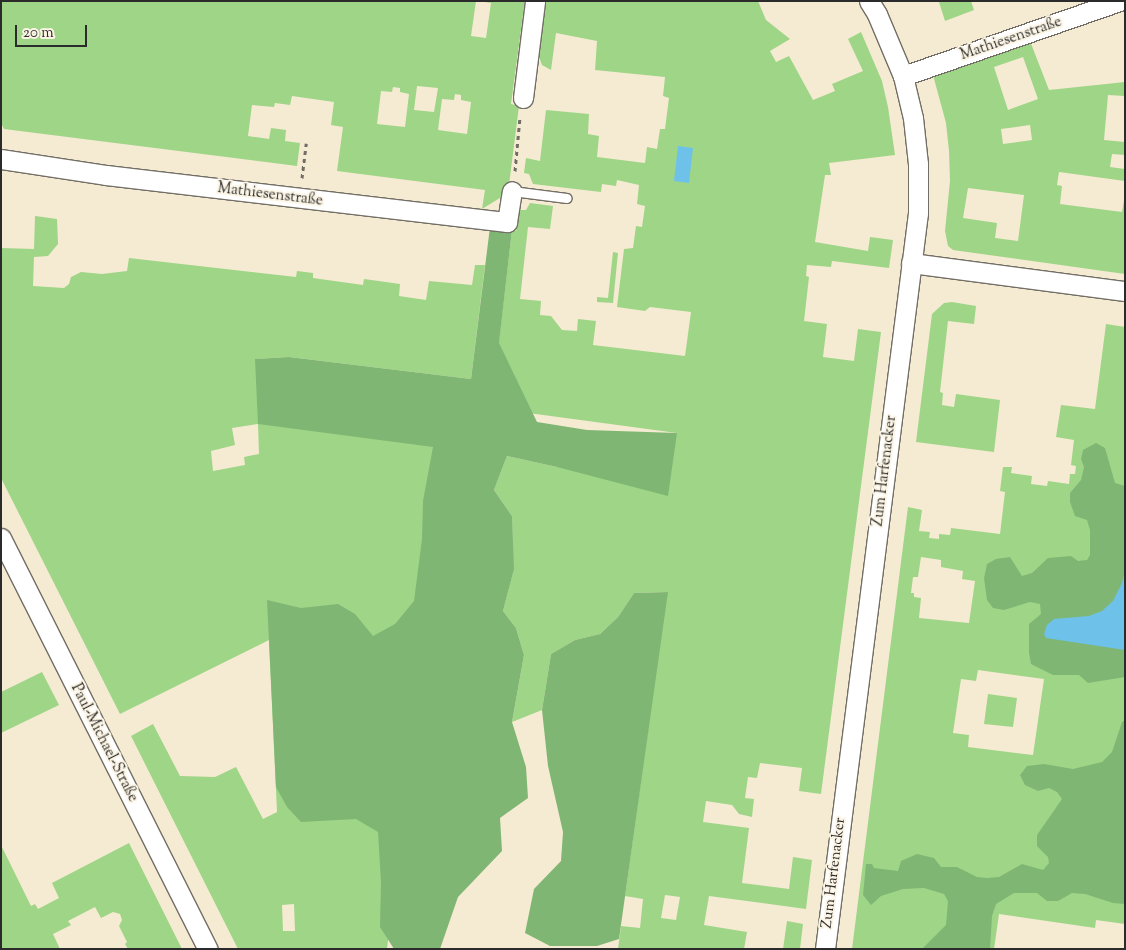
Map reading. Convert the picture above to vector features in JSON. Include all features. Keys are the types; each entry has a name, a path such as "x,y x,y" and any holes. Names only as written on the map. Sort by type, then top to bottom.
{"street":[{"path":"523,98 536,1"},
{"name":"Zum Harfenacker","path":"824,949 918,213 918,164 913,118 903,76 877,14 869,1"},
{"name":"Mathiesenstraße","path":"903,76 1120,1"},
{"name":"Mathiesenstraße","path":"1,159 106,175 507,222 512,191"},
{"path":"911,263 1125,291"},
{"name":"Paul-Michael-Straße","path":"1,538 208,949"}],"lane":[{"path":"512,191 567,198"}],"path":[{"path":"512,191 523,98"},
{"path":"300,199 306,143"}],"green space":[{"path":"1,1 476,1 471,36 486,38 491,3 479,1 525,1 511,104 519,106 508,193 482,209 485,190 337,171 343,127 331,125 334,102 292,96 290,105 275,103 274,107 252,105 248,136 269,139 271,128 286,130 285,141 300,143 297,166 4,129 1,123","holes":["417,86 438,88 434,112 414,110","393,87 400,88 400,92 409,94 405,127 377,124 381,91 392,92","455,94 461,95 461,100 471,102 467,134 438,130 442,99 454,100"]},
{"path":"546,1 758,1 766,20 790,39 770,51 776,62 789,56 813,100 835,91 832,84 863,71 848,39 861,32 882,81 888,107 895,155 829,163 831,175 825,175 815,242 868,251 870,237 893,240 889,268 832,261 831,267 807,265 806,276 809,277 804,321 827,324 823,357 854,361 858,329 881,332 821,794 799,791 802,768 760,763 757,778 748,777 745,798 754,799 752,817 739,814 732,805 706,801 703,822 749,828 742,883 789,889 793,857 812,860 806,909 709,896 704,925 747,932 744,949 618,949 621,926 640,928 643,899 625,896 667,592 634,593 618,617 600,634 575,640 551,654 542,710 512,722 524,655 516,628 503,611 513,572 512,516 494,490 507,456 557,467 677,433 491,408 512,230 516,231 519,210 526,210 530,203 553,206 550,229 528,227 520,299 541,301 540,315 551,316 562,330 577,331 578,319 596,321 593,345 685,356 691,312 650,307 645,311 617,307 624,249 633,248 636,226 642,227 645,206 637,204 639,185 617,180 616,186 602,184 601,192 533,184 529,174 524,173 526,158 540,161 546,110 589,114 588,134 599,136 597,157 645,163 647,147 657,149 660,129 665,129 669,98 663,96 665,77 595,70 597,41 556,33 551,70 542,65 539,57","holes":["665,895 680,897 676,920 661,918"]},
{"path":"971,1 974,10 945,21 939,2"},
{"path":"1030,41 1049,90 1125,82 1125,96 1108,95 1104,140 1125,142 1125,155 1112,154 1110,167 1125,169 1125,181 1059,172 1057,185 1062,186 1060,204 1122,212 1125,194 1125,274 953,250 948,246 945,231 950,181 949,151 946,123 933,75","holes":["1023,57 1038,99 1008,110 994,67","1030,125 1032,140 1003,144 1001,129","968,188 1024,195 1018,241 995,238 997,223 963,218"]},
{"path":"35,216 57,219 58,244 48,256 34,257 33,286 64,288 69,284 71,277 81,272 102,274 127,271 129,258 296,277 297,271 313,273 313,278 363,285 364,279 400,284 399,296 426,300 429,281 472,285 475,265 485,265 471,379 289,357 256,359 444,448 387,949 238,949 131,736 153,724 180,776 215,777 236,767 263,819 277,812 269,640 120,714 1,478 1,248 34,249","holes":["258,424 259,454 244,457 245,465 213,471 211,451 235,445 232,428","294,904 295,931 283,931 282,905"]},
{"path":"490,227 512,230 499,343 537,422 587,430 677,433 668,496 507,456 494,490 512,516 514,569 503,611 516,628 524,655 512,722 526,767 528,798 500,818 502,851 458,897 440,949 394,949 380,927 381,882 378,832 356,819 301,822 287,807 276,787 267,600 301,608 338,604 355,614 373,636 395,624 414,601 422,539 423,501 433,447 258,424 255,359 289,357 471,379"},
{"path":"613,252 618,253 613,303 597,302 597,297 608,298"},
{"path":"952,302 976,306 974,324 948,321 940,392 943,393 942,405 954,407 956,394 1000,400 994,452 916,442 932,314 944,303"},
{"path":"1106,324 1125,327 1125,924 1096,920 1095,928 999,914 994,949 852,949 908,507 922,510 919,531 930,532 929,538 939,539 939,534 950,535 951,528 1000,534 1005,492 1000,491 1003,467 1012,467 1011,473 1032,476 1031,484 1047,486 1048,481 1069,484 1070,474 1075,474 1076,466 1071,465 1074,440 1056,437 1061,405 1095,409","holes":["921,557 941,560 941,567 963,571 962,579 975,581 969,623 919,618 921,598 914,597 914,593 911,593 913,577 918,577","978,670 1044,679 1033,755 968,747 969,735 953,733 961,679 976,681"]},
{"path":"1096,443 1105,448 1115,483 1125,486 1125,677 1088,683 1079,675 1053,675 1031,664 1029,624 1041,614 1040,604 1030,602 1004,610 993,608 987,600 984,578 987,564 996,559 1010,557 1022,576 1032,573 1048,558 1071,556 1078,561 1087,560 1090,555 1090,530 1087,520 1075,516 1070,502 1070,493 1081,480 1084,467 1081,459 1083,450"},
{"path":"668,592 619,939 597,946 550,946 525,933 534,889 561,861 563,832 548,766 542,710 551,654 575,640 600,634 618,617 634,593"},
{"path":"42,672 59,705 1,733 1,692"},
{"path":"988,694 1017,698 1013,727 984,724"},
{"path":"1125,720 1125,904 1113,903 1085,894 1072,893 1058,901 1047,901 1037,893 1014,893 996,904 992,916 990,949 922,949 946,925 948,901 944,894 924,888 903,889 881,896 871,905 863,895 866,864 872,864 874,868 898,871 901,861 917,854 934,858 941,867 957,867 977,877 999,877 1022,864 1043,870 1049,863 1048,857 1037,846 1037,835 1062,799 1057,792 1049,788 1038,791 1025,785 1020,775 1027,766 1044,764 1073,769 1102,762 1112,752 1122,722"},
{"path":"129,843 182,949 128,949 125,944 127,942 119,926 122,920 120,914 113,912 101,918 95,907 68,921 71,925 53,934 60,949 1,949 1,845 31,906 35,904 38,909 59,898 52,883"},
{"path":"787,921 803,924 800,949 783,949"}],"water":[{"path":"678,146 693,148 689,183 674,181"},
{"path":"1125,569 1125,650 1046,638 1044,634 1047,625 1054,619 1089,616 1102,611 1113,601 1122,583"}]}
